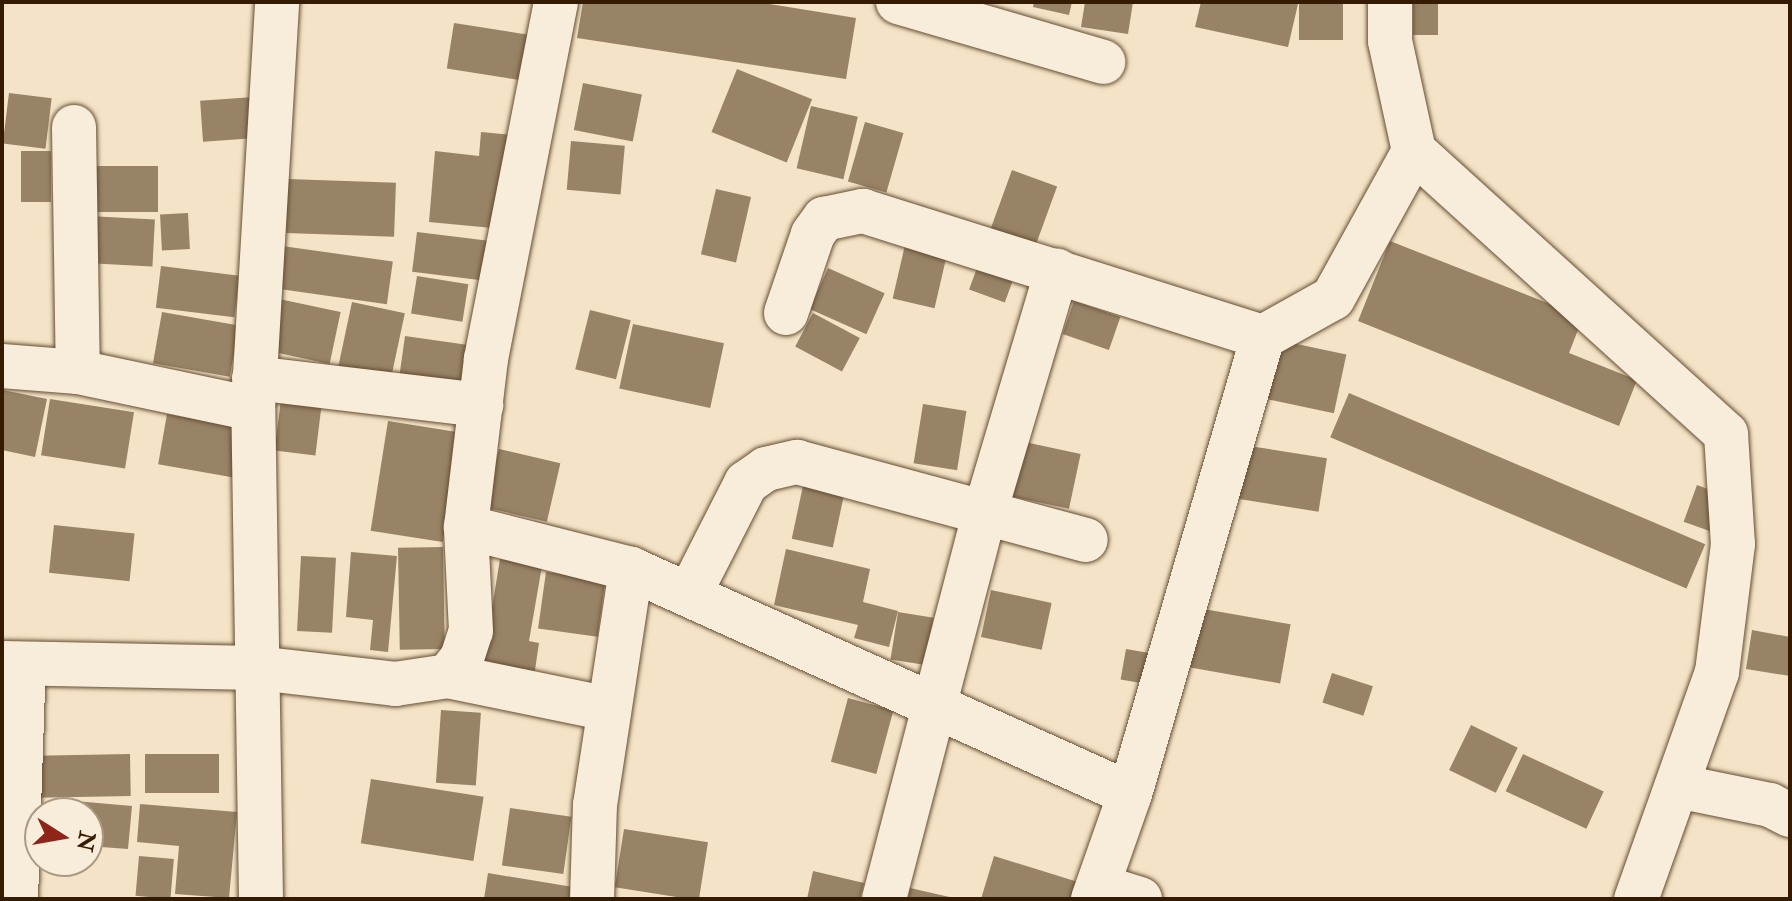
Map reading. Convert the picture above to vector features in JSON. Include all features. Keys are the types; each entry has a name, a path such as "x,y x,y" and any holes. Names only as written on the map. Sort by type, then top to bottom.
{"street":[{"path":"261,899 254,394 277,2"},
{"path":"448,676 462,658 471,631 466,527 481,405 556,2"},
{"path":"898,2 1103,62"},
{"path":"1390,2 1390,41 1414,151 1726,434 1733,544 1729,604 1717,672 1636,899"},
{"path":"74,127 78,372"},
{"path":"1140,899 1095,893 1130,794 1263,337 1333,298 1414,151"},
{"path":"786,313 813,234 824,219 841,213 891,218 1263,337"},
{"path":"884,899 985,512 1057,271"},
{"path":"2,366 78,372 254,394 481,405"},
{"path":"689,595 746,483 766,469 797,462 830,467 1086,540"},
{"path":"466,527 631,569 1130,794"},
{"path":"592,899 591,839 631,569"},
{"path":"16,899 13,664 257,668 395,684 448,676 609,709"},
{"path":"1677,786 1770,805 1790,815"}],"building":[{"path":"583,2 758,2 856,18 846,79 577,38"},
{"path":"1034,2 1072,2 1069,15 1033,7"},
{"path":"1085,2 1133,2 1128,34 1081,27"},
{"path":"1201,2 1298,4 1288,47 1195,27"},
{"path":"1299,2 1343,2 1343,40 1299,40"},
{"path":"1413,2 1438,2 1438,35 1413,35"},
{"path":"454,23 544,37 537,83 447,68"},
{"path":"737,69 812,99 787,162 712,132"},
{"path":"583,83 642,94 633,142 574,130"},
{"path":"9,93 52,98 45,149 3,144"},
{"path":"254,97 257,138 203,142 200,101"},
{"path":"811,106 858,117 843,179 797,168"},
{"path":"865,122 903,133 886,193 848,182"},
{"path":"481,132 512,135 503,229 429,222 435,151 479,156"},
{"path":"571,141 625,146 621,195 567,190"},
{"path":"21,151 51,151 51,202 21,202"},
{"path":"89,166 158,166 158,212 89,212"},
{"path":"1012,170 1057,186 1035,247 990,230"},
{"path":"288,179 396,183 394,237 286,233"},
{"path":"716,189 751,197 736,262 701,254"},
{"path":"188,213 190,249 162,250 160,214"},
{"path":"88,216 155,220 152,266 86,263"},
{"path":"417,232 494,242 490,281 412,272"},
{"path":"1390,241 1583,317 1569,353 1637,380 1619,426 1358,321"},
{"path":"275,245 393,262 387,304 269,288"},
{"path":"905,245 947,255 935,308 893,299"},
{"path":"978,265 1014,278 1005,302 969,289"},
{"path":"161,266 239,276 234,317 156,308"},
{"path":"828,268 885,293 866,334 810,309"},
{"path":"417,276 468,284 462,322 411,314"},
{"path":"279,299 341,312 330,364 268,351"},
{"path":"1074,301 1120,317 1109,350 1063,334"},
{"path":"352,302 405,313 390,382 337,370"},
{"path":"590,310 631,320 616,379 575,369"},
{"path":"162,312 239,326 230,377 153,363"},
{"path":"813,313 860,338 842,371 795,347"},
{"path":"633,324 724,343 710,408 619,389"},
{"path":"405,336 475,346 469,393 398,384"},
{"path":"1273,339 1346,355 1334,413 1261,398"},
{"path":"3,390 47,399 35,457 2,450"},
{"path":"282,391 323,396 315,456 275,451"},
{"path":"1349,393 1705,544 1686,588 1330,437"},
{"path":"50,399 134,412 125,469 41,455"},
{"path":"923,404 966,411 957,470 914,463"},
{"path":"167,414 244,428 235,478 158,464"},
{"path":"388,421 460,432 443,542 371,531"},
{"path":"1020,441 1081,454 1069,509 1008,496"},
{"path":"1243,445 1327,458 1319,512 1235,498"},
{"path":"499,449 560,463 547,522 486,507"},
{"path":"804,481 845,490 833,547 792,539"},
{"path":"1697,485 1727,496 1714,533 1684,522"},
{"path":"54,525 135,533 130,581 49,573"},
{"path":"443,547 445,649 400,650 398,548"},
{"path":"786,549 870,569 863,602 898,611 889,647 854,638 858,625 774,605"},
{"path":"351,552 397,556 388,652 370,650 373,620 346,617"},
{"path":"301,556 336,558 332,633 297,631"},
{"path":"500,559 542,566 529,641 539,643 534,677 482,669"},
{"path":"546,572 605,580 597,637 538,628"},
{"path":"991,590 1052,603 1042,650 981,637"},
{"path":"1198,608 1291,624 1280,683 1188,667"},
{"path":"898,612 934,618 926,665 890,659"},
{"path":"1752,630 1790,637 1790,676 1746,669"},
{"path":"1126,649 1148,653 1142,683 1121,680"},
{"path":"1332,673 1373,686 1363,716 1322,702"},
{"path":"848,698 893,710 876,774 831,762"},
{"path":"441,710 481,713 476,786 436,783"},
{"path":"1471,725 1518,748 1496,793 1449,770"},
{"path":"130,754 131,796 37,797 36,756"},
{"path":"145,754 219,754 219,793 145,793"},
{"path":"1523,754 1604,792 1586,829 1506,791"},
{"path":"371,779 484,797 473,861 361,843"},
{"path":"104,804 132,806 128,849 104,847"},
{"path":"140,804 237,812 229,898 175,894 179,846 137,842"},
{"path":"510,808 571,817 563,874 502,865"},
{"path":"624,829 708,842 699,899 615,887"},
{"path":"139,856 174,859 170,899 136,896"},
{"path":"994,856 1078,882 1073,899 981,899"},
{"path":"813,871 864,883 860,899 807,899"},
{"path":"488,873 579,888 578,899 484,899"},
{"path":"910,888 954,898 954,899 908,899"}]}
